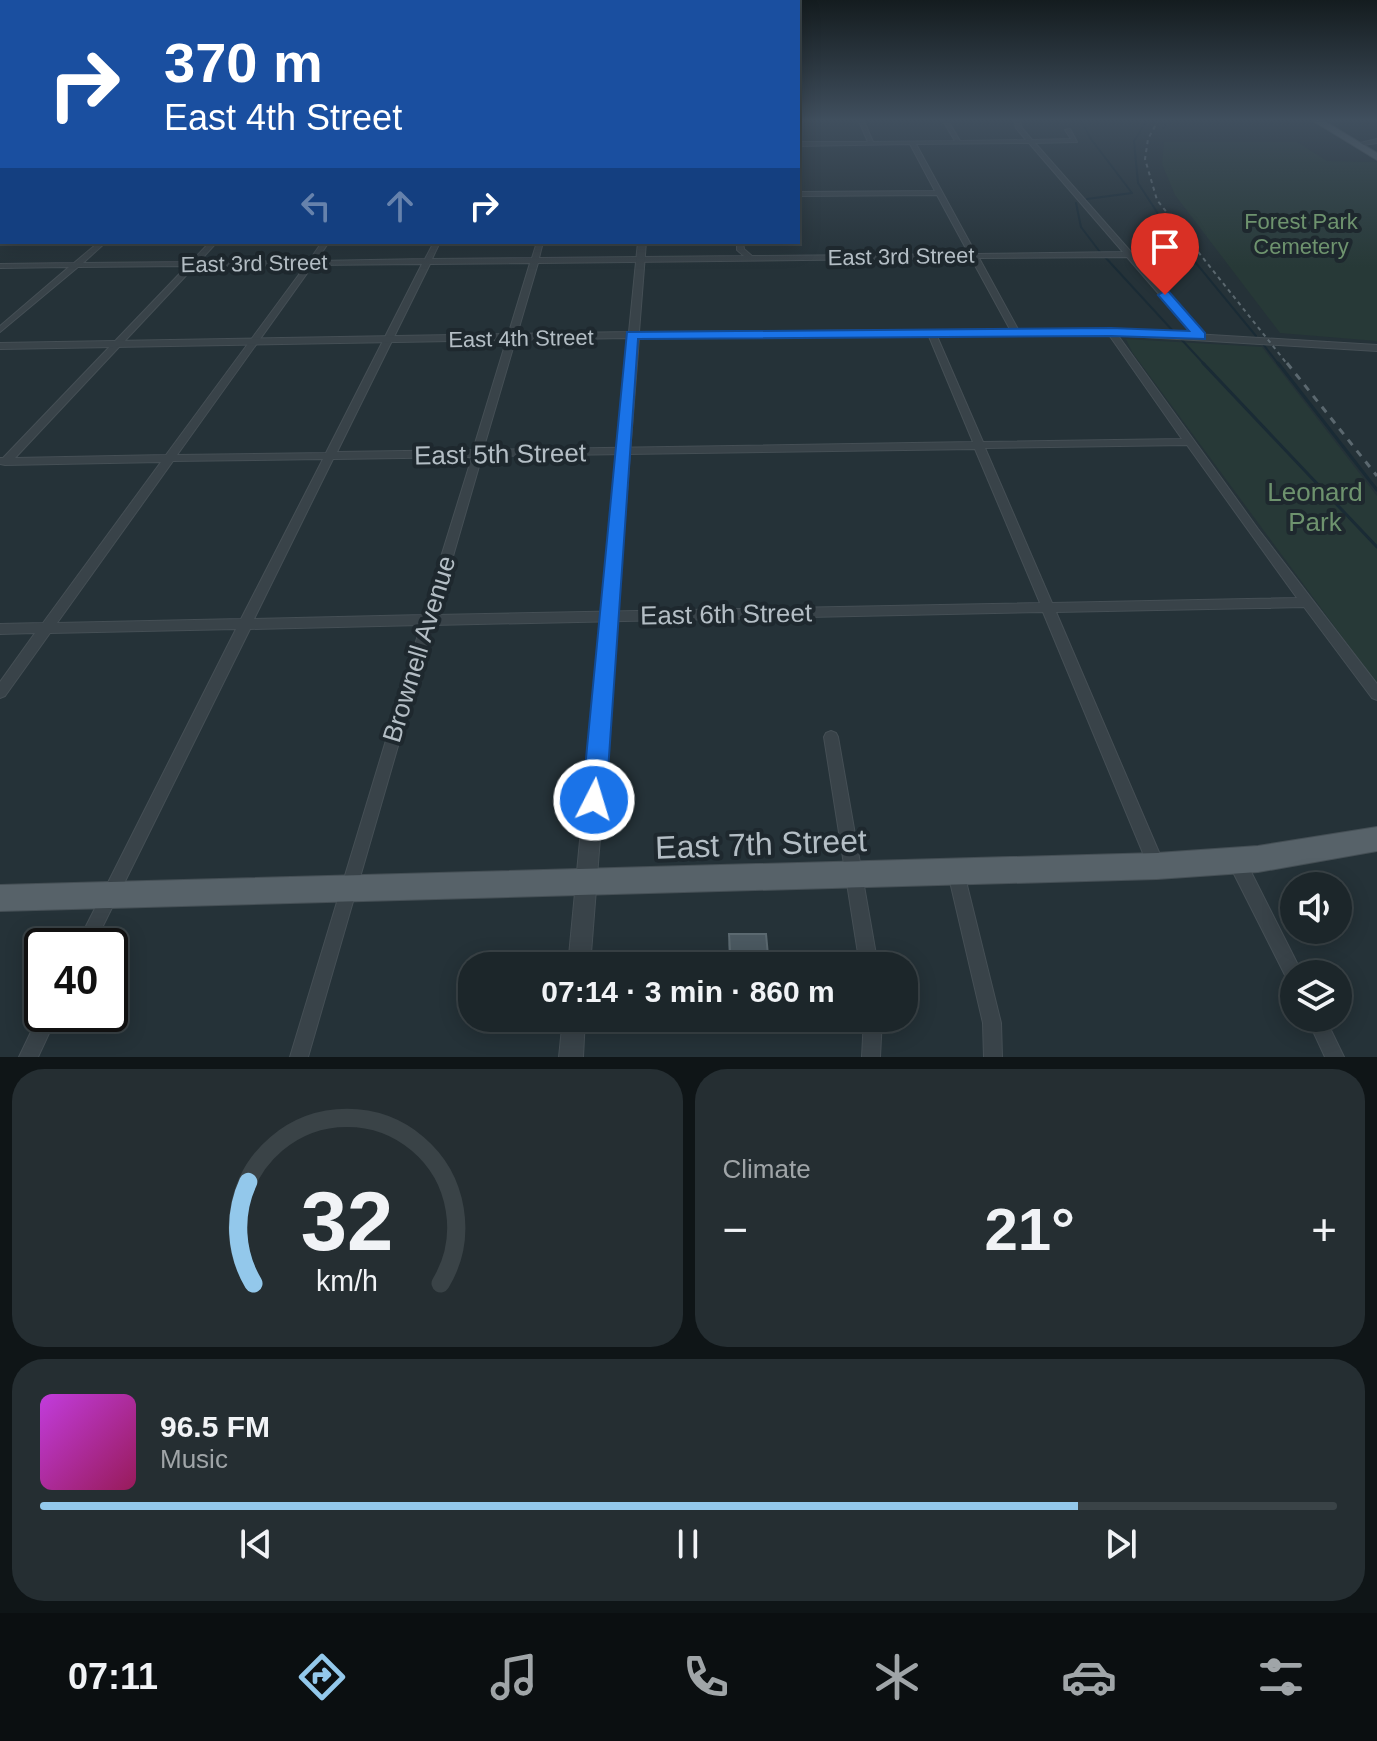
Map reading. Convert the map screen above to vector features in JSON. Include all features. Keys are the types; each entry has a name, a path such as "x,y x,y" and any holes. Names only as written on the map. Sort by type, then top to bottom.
{"main road":[{"name":"East 7th Street","path":"0,898 1157,866 1237,862 1377,839"}],"street":[{"path":"926,168 1016,333"},
{"path":"1054,168 1200,336"},
{"path":"800,194 939,193"},
{"path":"0,330 101,244"},
{"path":"2,463 212,244"},
{"path":"0,692 324,244"},
{"path":"93,928 436,244"},
{"name":"Brownell Avenue","path":"299,1057 539,244"},
{"path":"580,952 642,244"},
{"path":"740,244 741,250 750,258"},
{"name":"East 3rd Street","path":"0,266 1179,254"},
{"path":"1111,332 1377,694"},
{"name":"East 4th Street","path":"0,346 632,335 1111,332 1377,348"},
{"path":"932,334 1157,866"},
{"name":"East 5th Street","path":"2,463 1191,442"},
{"name":"East 6th Street","path":"0,629 1308,602"},
{"path":"831,737 867,952"},
{"path":"1237,862 1286,960"},
{"path":"956,873 992,1023 993,1057"},
{"path":"28,1057 40,1032"},
{"path":"571,1057 573,1032"},
{"path":"871,1057 872,1032"},
{"path":"1323,1032 1335,1057"}],"green space":[{"name":"Forest Park Cemetery","path":"1164,168 1377,168 1377,341 1280,333 1175,195"},
{"name":"Leonard Park","path":"1126,339 1262,347 1377,496 1377,684 1132,352"}],"building":[{"path":"729,934 766,934 768,952 730,952"}],"waterway":[{"path":"1087,199 1132,193 1113,168"},
{"path":"1137,168 1138,183 1168,229 1256,336"},
{"path":"1076,203 1081,227 1100,252"},
{"path":"1105,257 1173,331"},
{"path":"1181,339 1205,365"},
{"path":"1263,344 1279,365"},
{"path":"1203,363 1377,547"},
{"path":"1278,363 1377,490"}],"railway":[{"path":"1148,168 1157,200 1288,365"},
{"path":"1287,363 1377,476"}],"route":[{"path":"594,800 632,335 1111,332 1200,336 1165,295"}]}
